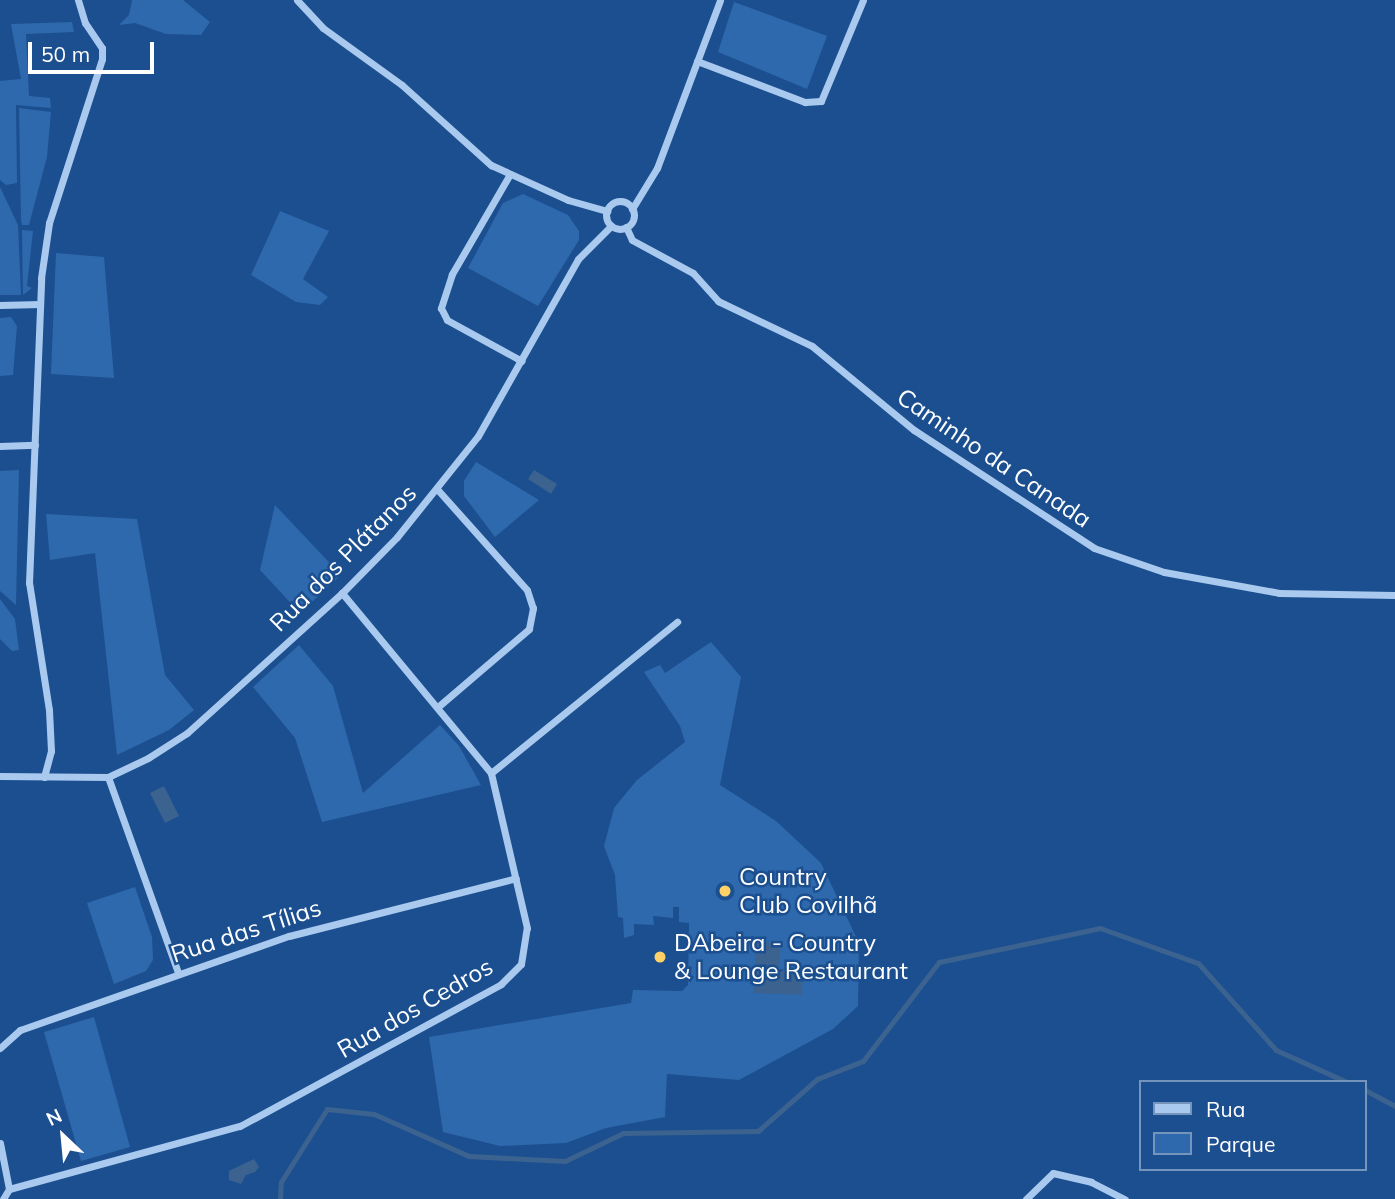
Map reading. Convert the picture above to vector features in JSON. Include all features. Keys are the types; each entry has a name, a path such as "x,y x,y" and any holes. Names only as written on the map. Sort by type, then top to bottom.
{"street":[{"path":"44,777 51,751 49,710 29,583 40,304 49,223 102,58 102,48 85,23 78,0"},
{"path":"297,0 323,28 402,85 491,165 568,200 607,211"},
{"path":"607,211 611,226 626,228 632,222 632,209 657,168 720,0"},
{"path":"697,61 813,103 830,86 863,0"},
{"path":"510,174 452,274 441,308 447,320 522,361"},
{"path":"607,211 617,202 632,209"},
{"name":"Rua dos Plátanos","path":"0,776 108,777 187,733 342,593 437,489 478,436 578,259 611,226"},
{"name":"Caminho da Canada","path":"626,228 632,240 693,273 718,302 812,346 914,430 1094,548 1164,572 1279,593 1395,595"},
{"path":"0,305 40,304"},
{"path":"0,446 35,445"},
{"path":"437,489 527,590 533,608 529,629 440,705"},
{"name":"Rua dos Cedros","path":"9,1189 240,1126 501,984 516,971 525,953 527,928 491,772 440,705 342,593"},
{"path":"491,772 677,622"},
{"path":"108,777 178,973"},
{"name":"Rua das Tílias","path":"0,1048 20,1030 178,973 371,912 516,878"},
{"path":"0,1143 9,1189 3,1199"},
{"path":"1026,1199 1053,1172 1091,1182 1125,1199"}],"green space":[{"path":"132,0 183,0 210,22 201,35 166,34 135,23 119,25 129,15"},
{"path":"734,2 827,36 807,89 718,52"},
{"path":"72,22 74,32 26,34 29,96 50,98 51,108 16,105 17,183 6,185 0,180 0,81 21,79 11,24"},
{"path":"19,108 51,112 47,157 29,225 22,225 21,220"},
{"path":"0,187 18,225 21,295 0,295"},
{"path":"523,194 568,215 579,231 579,240 538,306 468,268 503,203"},
{"path":"280,211 329,231 303,279 328,297 320,305 296,302 251,275"},
{"path":"22,230 33,231 27,286 32,288 23,295"},
{"path":"56,253 104,257 114,378 51,374"},
{"path":"11,317 17,326 13,375 0,376 0,318"},
{"path":"476,462 539,500 495,537 464,496 464,481"},
{"path":"19,470 16,605 0,591 0,471"},
{"path":"275,505 341,575 300,613 260,570"},
{"path":"46,514 137,519 165,675 194,710 169,730 117,755 95,553 50,560"},
{"path":"0,599 15,619 19,650 12,651 0,639"},
{"name":"Country Club Covilhã","path":"711,642 741,677 720,785 776,821 821,863 859,943 858,1006 833,1029 739,1080 667,1074 665,1117 606,1128 566,1143 500,1146 443,1132 429,1037 631,1003 633,990 682,991 688,985 689,923 679,922 679,907 673,907 673,918 653,916 654,925 634,924 634,935 624,938 623,918 618,917 615,875 604,846 614,808 637,780 685,742 680,726 644,672 660,665 665,673"},
{"path":"299,645 333,686 363,793 440,725 459,746 481,785 322,822 295,738 253,687"},
{"path":"135,887 152,937 153,960 146,971 114,984 87,903"},
{"path":"94,1017 130,1147 81,1161 44,1032"}],"shaded area":[{"path":"534,470 557,484 551,494 528,479"},
{"path":"164,786 179,816 165,823 150,793"},
{"path":"756,941 781,943 779,969 803,971 802,995 754,993"},
{"path":"254,1159 259,1167 255,1172 246,1175 241,1184 229,1180 229,1171"}],"waterway":[{"path":"280,1199 281,1182 327,1109 374,1114 469,1156 565,1161 623,1133 758,1131 817,1079 863,1061 939,962 1100,928 1198,963 1276,1050 1343,1080"},
{"path":"1367,1091 1395,1106"}],"place":[{"name":"Country Club Covilhã","path":"725,891"},
{"name":"DAbeira - Country & Lounge Restaurant","path":"660,957"}]}
